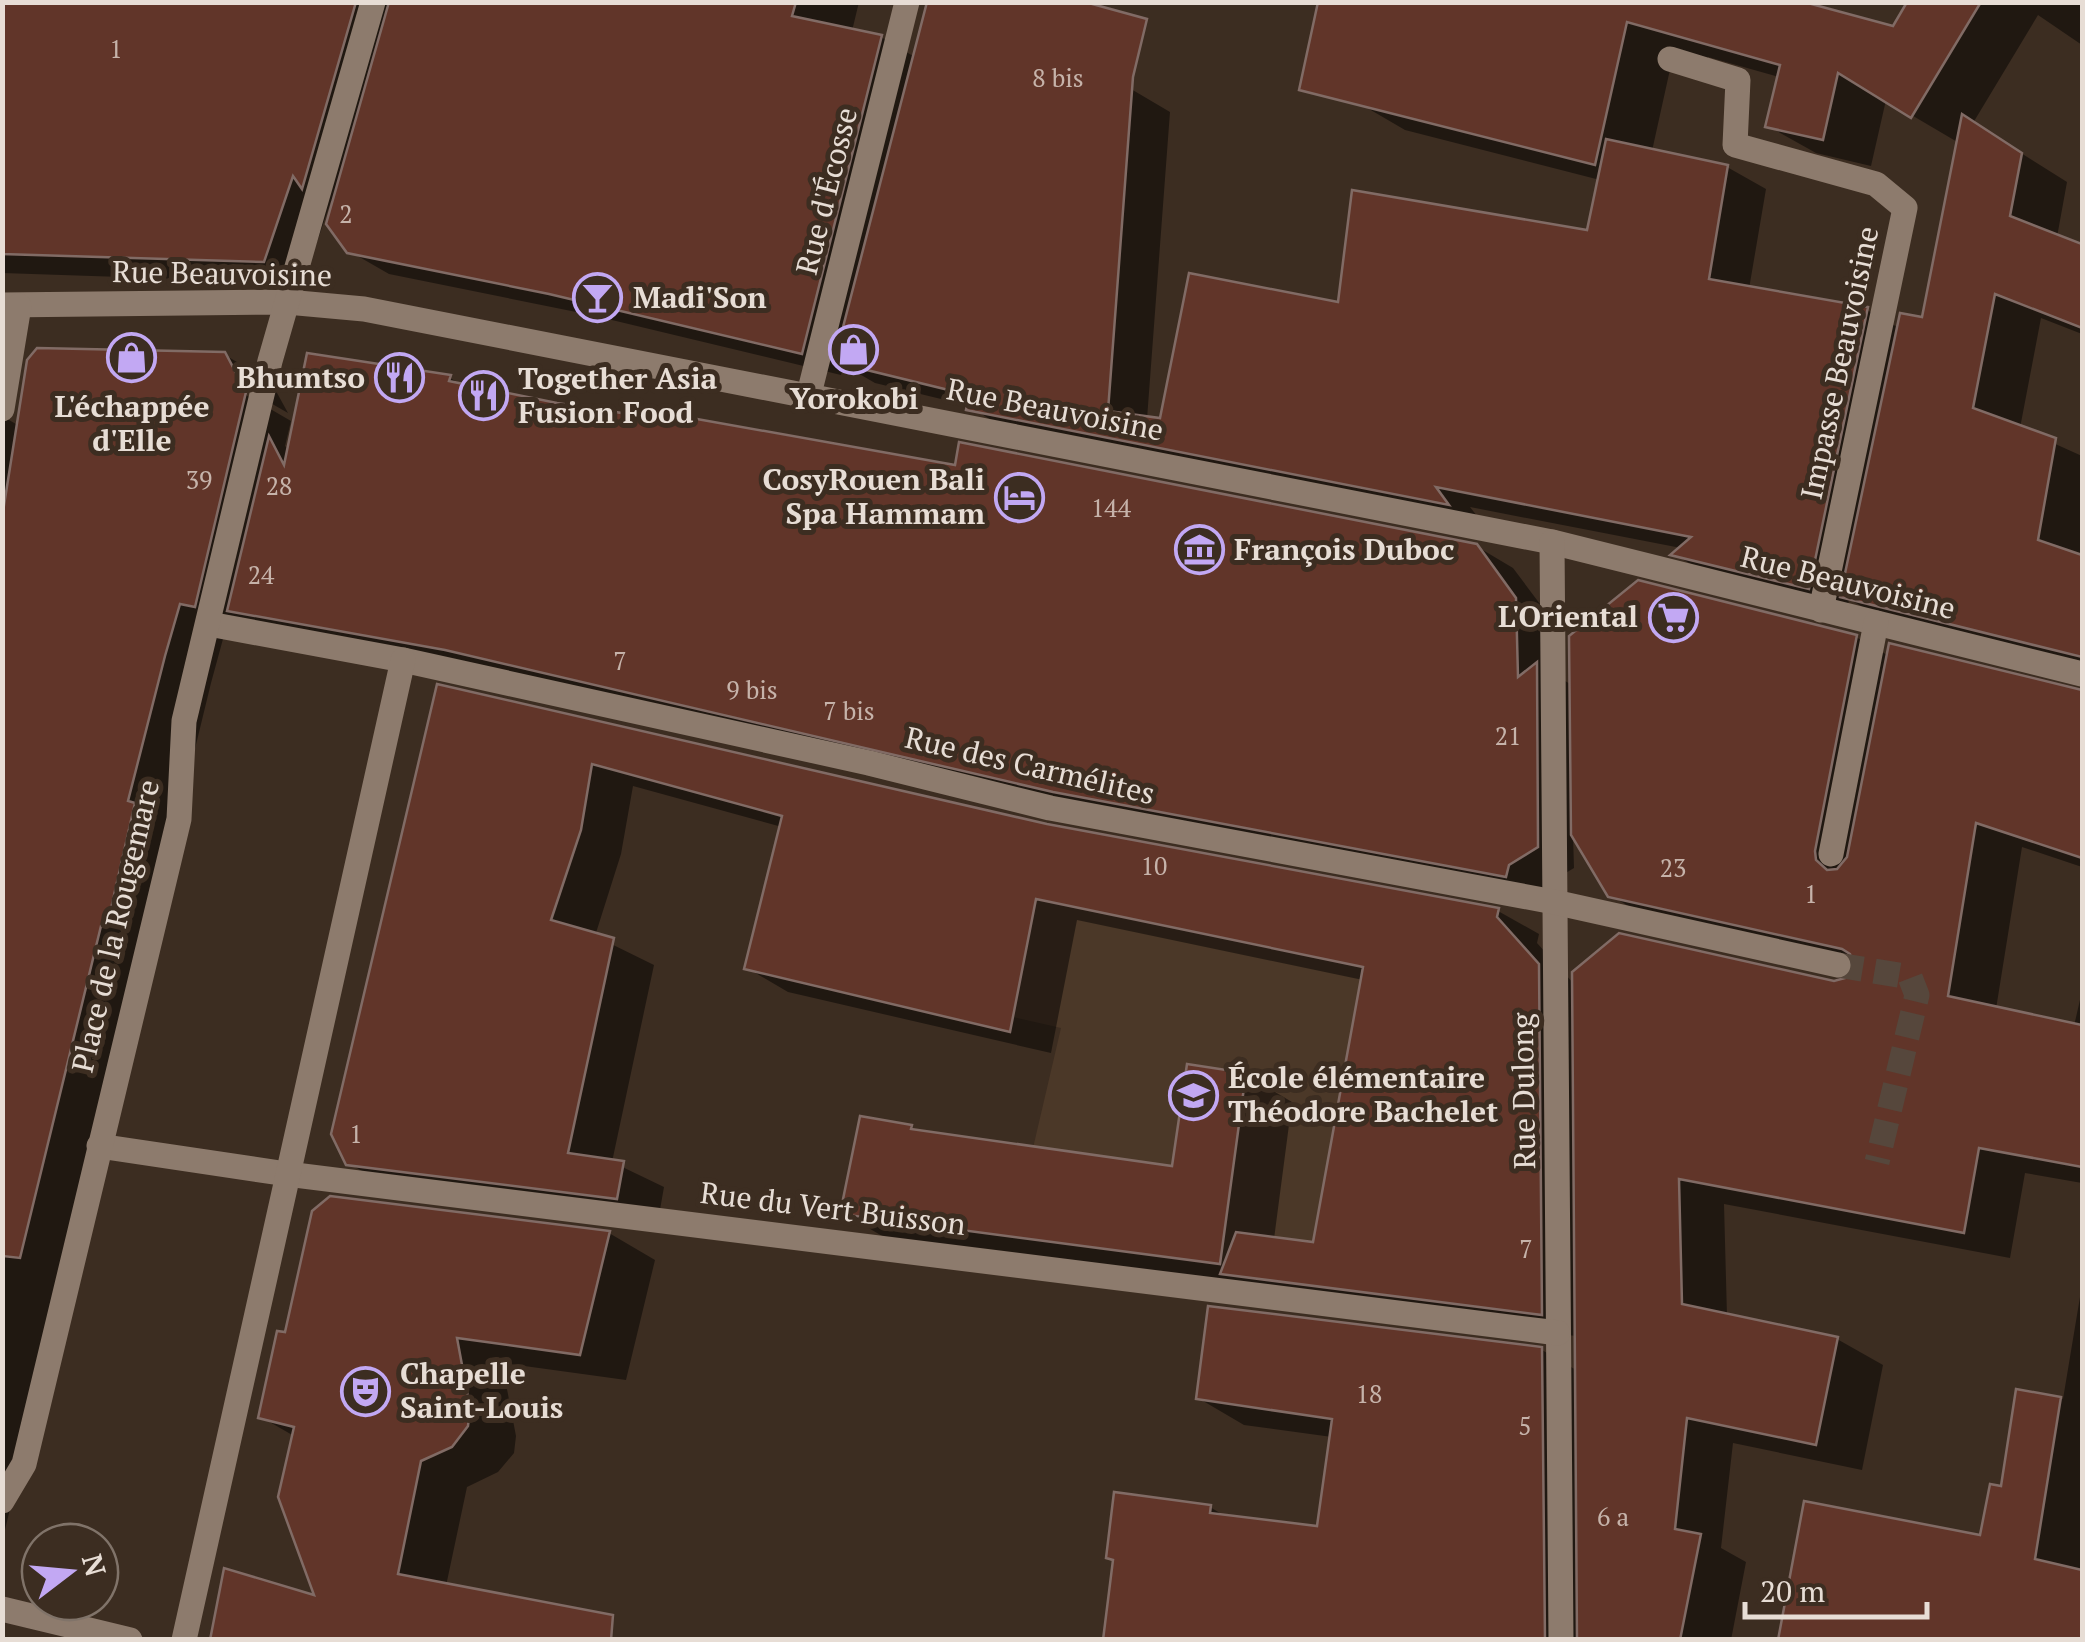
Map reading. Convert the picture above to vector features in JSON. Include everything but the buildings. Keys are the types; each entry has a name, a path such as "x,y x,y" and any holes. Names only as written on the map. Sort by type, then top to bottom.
{"street":[{"name":"Place de la Rougemare","path":"2,1500 24,1464 179,819 184,721 286,302 373,2"},
{"name":"Rue d'Écosse","path":"810,394 907,2"},
{"name":"Impasse Beauvoisine","path":"1670,59 1738,80 1735,145 1876,184 1905,208 1821,610"},
{"name":"Rue Beauvoisine","path":"11,306 286,302 364,309 1552,542 2082,674"},
{"path":"2,408 11,306"},
{"name":"Rue Dulong","path":"1552,542 1561,1640"},
{"path":"1831,854 1876,623"},
{"name":"Rue des Carmélites","path":"209,624 403,660 869,763 1050,808 1554,902 1838,964"},
{"path":"184,1640 403,660"},
{"name":"Rue du Vert Buisson","path":"99,1146 287,1174 1558,1333"},
{"path":"2,1609 130,1640"}],"shaded area":[{"name":"École élémentaire Théodore Bachelet","path":"1042,834 1414,910 1323,1243 1281,1238 1275,1271 1019,1238 1033,1148 1061,1028 1013,1017"}],"tunnel":[{"path":"1838,965 1910,977 1917,995 1877,1162"}],"place":[{"name":"Madi'Son","path":"598,298"},
{"name":"Yorokobi","path":"854,350"},
{"name":"L'échappée d'Elle","path":"132,358"},
{"name":"Bhumtso","path":"400,378"},
{"name":"Together Asia Fusion Food","path":"483,396"},
{"name":"CosyRouen Bali Spa Hammam","path":"1020,497"},
{"name":"François Duboc","path":"1199,550"},
{"name":"L'Oriental","path":"1673,617"},
{"name":"École élémentaire Théodore Bachelet","path":"1193,1095"},
{"name":"Chapelle Saint-Louis","path":"365,1391"}]}
